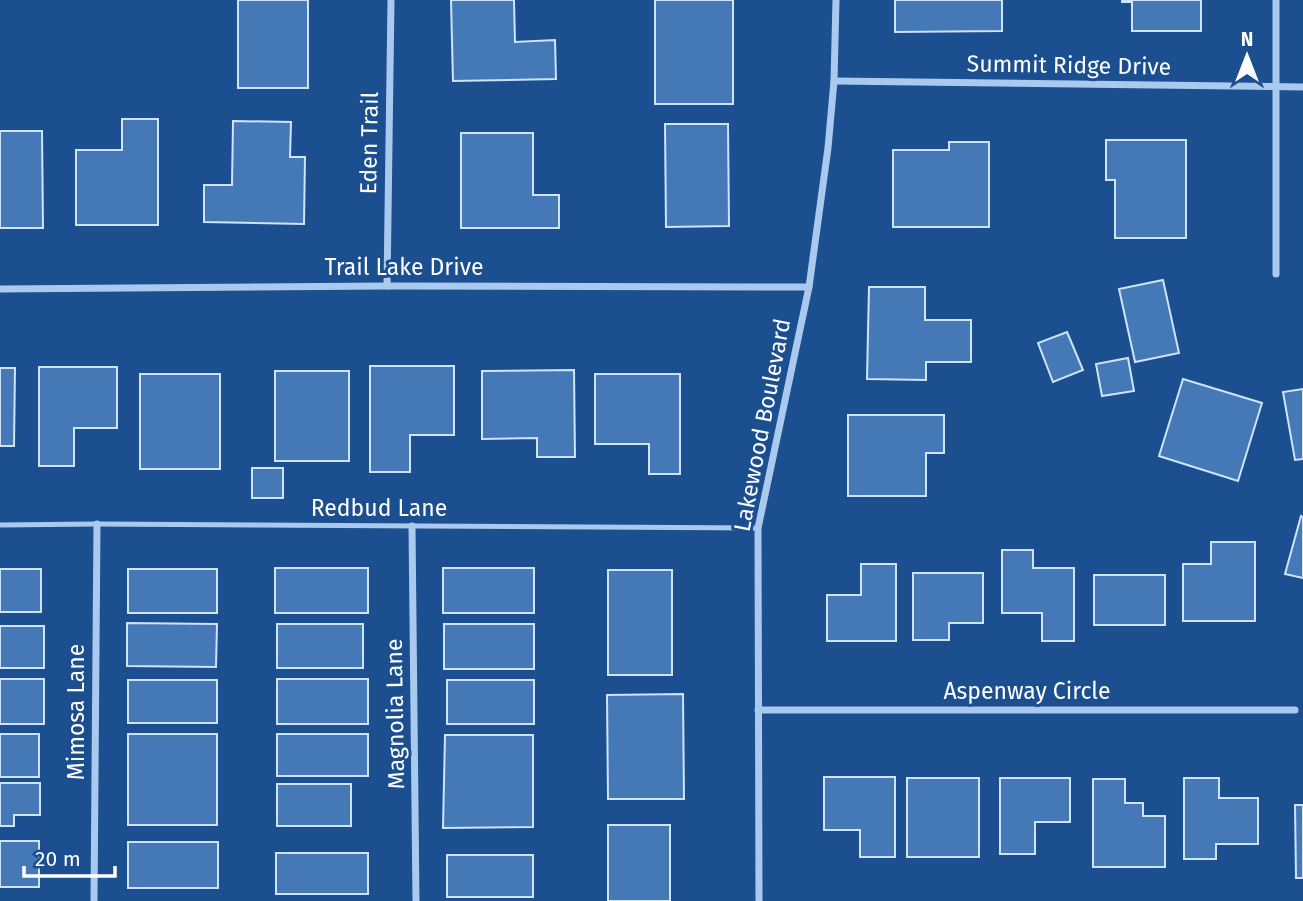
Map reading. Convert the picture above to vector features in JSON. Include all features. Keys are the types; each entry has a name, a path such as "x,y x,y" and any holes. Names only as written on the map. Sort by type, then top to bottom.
{"street":[{"name":"Eden Trail","path":"387,286 391,0"},
{"name":"Lakewood Boulevard","path":"759,901 758,528 809,287 828,148 834,81 836,0"},
{"path":"1276,0 1276,274"},
{"name":"Summit Ridge Drive","path":"834,81 1303,87"},
{"name":"Trail Lake Drive","path":"0,289 809,287"},
{"name":"Mimosa Lane","path":"94,901 97,524"},
{"name":"Magnolia Lane","path":"412,526 416,901"},
{"name":"Aspenway Circle","path":"758,710 1295,710"}],"lane":[{"name":"Redbud Lane","path":"0,525 758,528"}],"building":[{"path":"238,0 308,0 308,88 238,88"},
{"path":"451,0 514,0 515,42 555,40 556,79 453,81"},
{"path":"655,0 733,0 733,104 655,104"},
{"path":"895,0 1002,0 1002,31 895,32"},
{"path":"1122,0 1201,0 1201,31 1132,31 1132,2"},
{"path":"122,119 158,119 158,225 76,225 76,150 122,150"},
{"path":"233,121 291,122 290,157 305,157 304,224 204,222 204,185 232,185"},
{"path":"665,124 728,124 729,226 666,227"},
{"path":"0,131 42,131 43,228 0,228"},
{"path":"461,133 533,133 533,195 559,195 559,228 461,228"},
{"path":"1106,140 1186,140 1186,238 1115,238 1115,180 1106,180"},
{"path":"949,142 989,142 989,227 893,227 893,150 949,150"},
{"path":"1163,280 1179,353 1135,362 1119,289"},
{"path":"869,287 925,287 925,320 971,320 971,362 926,362 926,380 867,379"},
{"path":"1067,332 1083,370 1053,382 1038,343"},
{"path":"1128,358 1134,391 1102,396 1096,364"},
{"path":"370,366 454,366 454,435 410,435 410,472 370,472"},
{"path":"39,367 117,367 117,428 74,428 74,466 39,466"},
{"path":"0,368 15,368 14,446 0,446"},
{"path":"574,370 575,457 537,457 537,438 482,439 482,371"},
{"path":"275,371 349,371 349,461 275,461"},
{"path":"140,374 220,374 220,469 140,469"},
{"path":"595,374 680,374 680,474 649,474 649,444 595,444"},
{"path":"1183,379 1262,403 1238,481 1159,456"},
{"path":"1303,389 1303,459 1295,460 1283,392"},
{"path":"848,415 944,415 944,453 926,453 926,496 848,496"},
{"path":"252,468 283,468 283,498 252,498"},
{"path":"1301,516 1303,517 1303,578 1285,574"},
{"path":"1211,542 1255,542 1255,621 1183,621 1183,564 1211,564"},
{"path":"1002,550 1033,550 1033,568 1074,568 1074,641 1042,641 1042,613 1002,613"},
{"path":"861,564 896,564 896,641 827,641 827,595 861,595"},
{"path":"275,568 368,568 368,613 275,613"},
{"path":"443,568 534,568 534,613 443,613"},
{"path":"0,569 41,569 41,612 0,612"},
{"path":"128,569 217,569 217,613 128,613"},
{"path":"608,570 672,570 672,675 608,675"},
{"path":"913,573 983,573 983,623 949,623 949,640 913,640"},
{"path":"1094,575 1165,575 1165,625 1094,625"},
{"path":"127,623 217,624 216,667 127,666"},
{"path":"277,624 363,624 363,668 277,668"},
{"path":"444,624 534,624 534,669 444,669"},
{"path":"0,626 44,626 44,668 0,668"},
{"path":"0,679 44,679 44,724 0,724"},
{"path":"277,679 368,679 368,724 277,724"},
{"path":"128,680 217,680 217,723 128,723"},
{"path":"447,680 534,680 534,724 447,724"},
{"path":"683,694 684,799 608,799 607,695"},
{"path":"0,734 39,734 39,777 0,777"},
{"path":"128,734 217,734 217,825 128,825"},
{"path":"277,734 368,734 368,776 277,776"},
{"path":"445,735 533,735 533,827 443,828"},
{"path":"824,777 895,777 895,857 860,857 860,830 824,830"},
{"path":"907,778 979,778 979,857 907,857"},
{"path":"1000,778 1070,778 1070,822 1035,822 1035,854 1000,854"},
{"path":"1184,778 1219,778 1219,798 1258,798 1258,844 1216,844 1216,859 1184,859"},
{"path":"1093,779 1125,779 1125,803 1143,803 1143,816 1165,816 1165,867 1093,867"},
{"path":"0,783 40,783 40,815 14,815 14,826 0,826"},
{"path":"277,784 351,784 351,826 277,826"},
{"path":"1295,805 1303,805 1303,878 1296,878"},
{"path":"608,825 670,825 670,901 608,901"},
{"path":"0,841 39,841 39,887 0,887"},
{"path":"128,842 218,842 218,888 128,888"},
{"path":"276,853 368,853 368,894 276,894"},
{"path":"447,855 533,855 533,897 447,897"}]}
